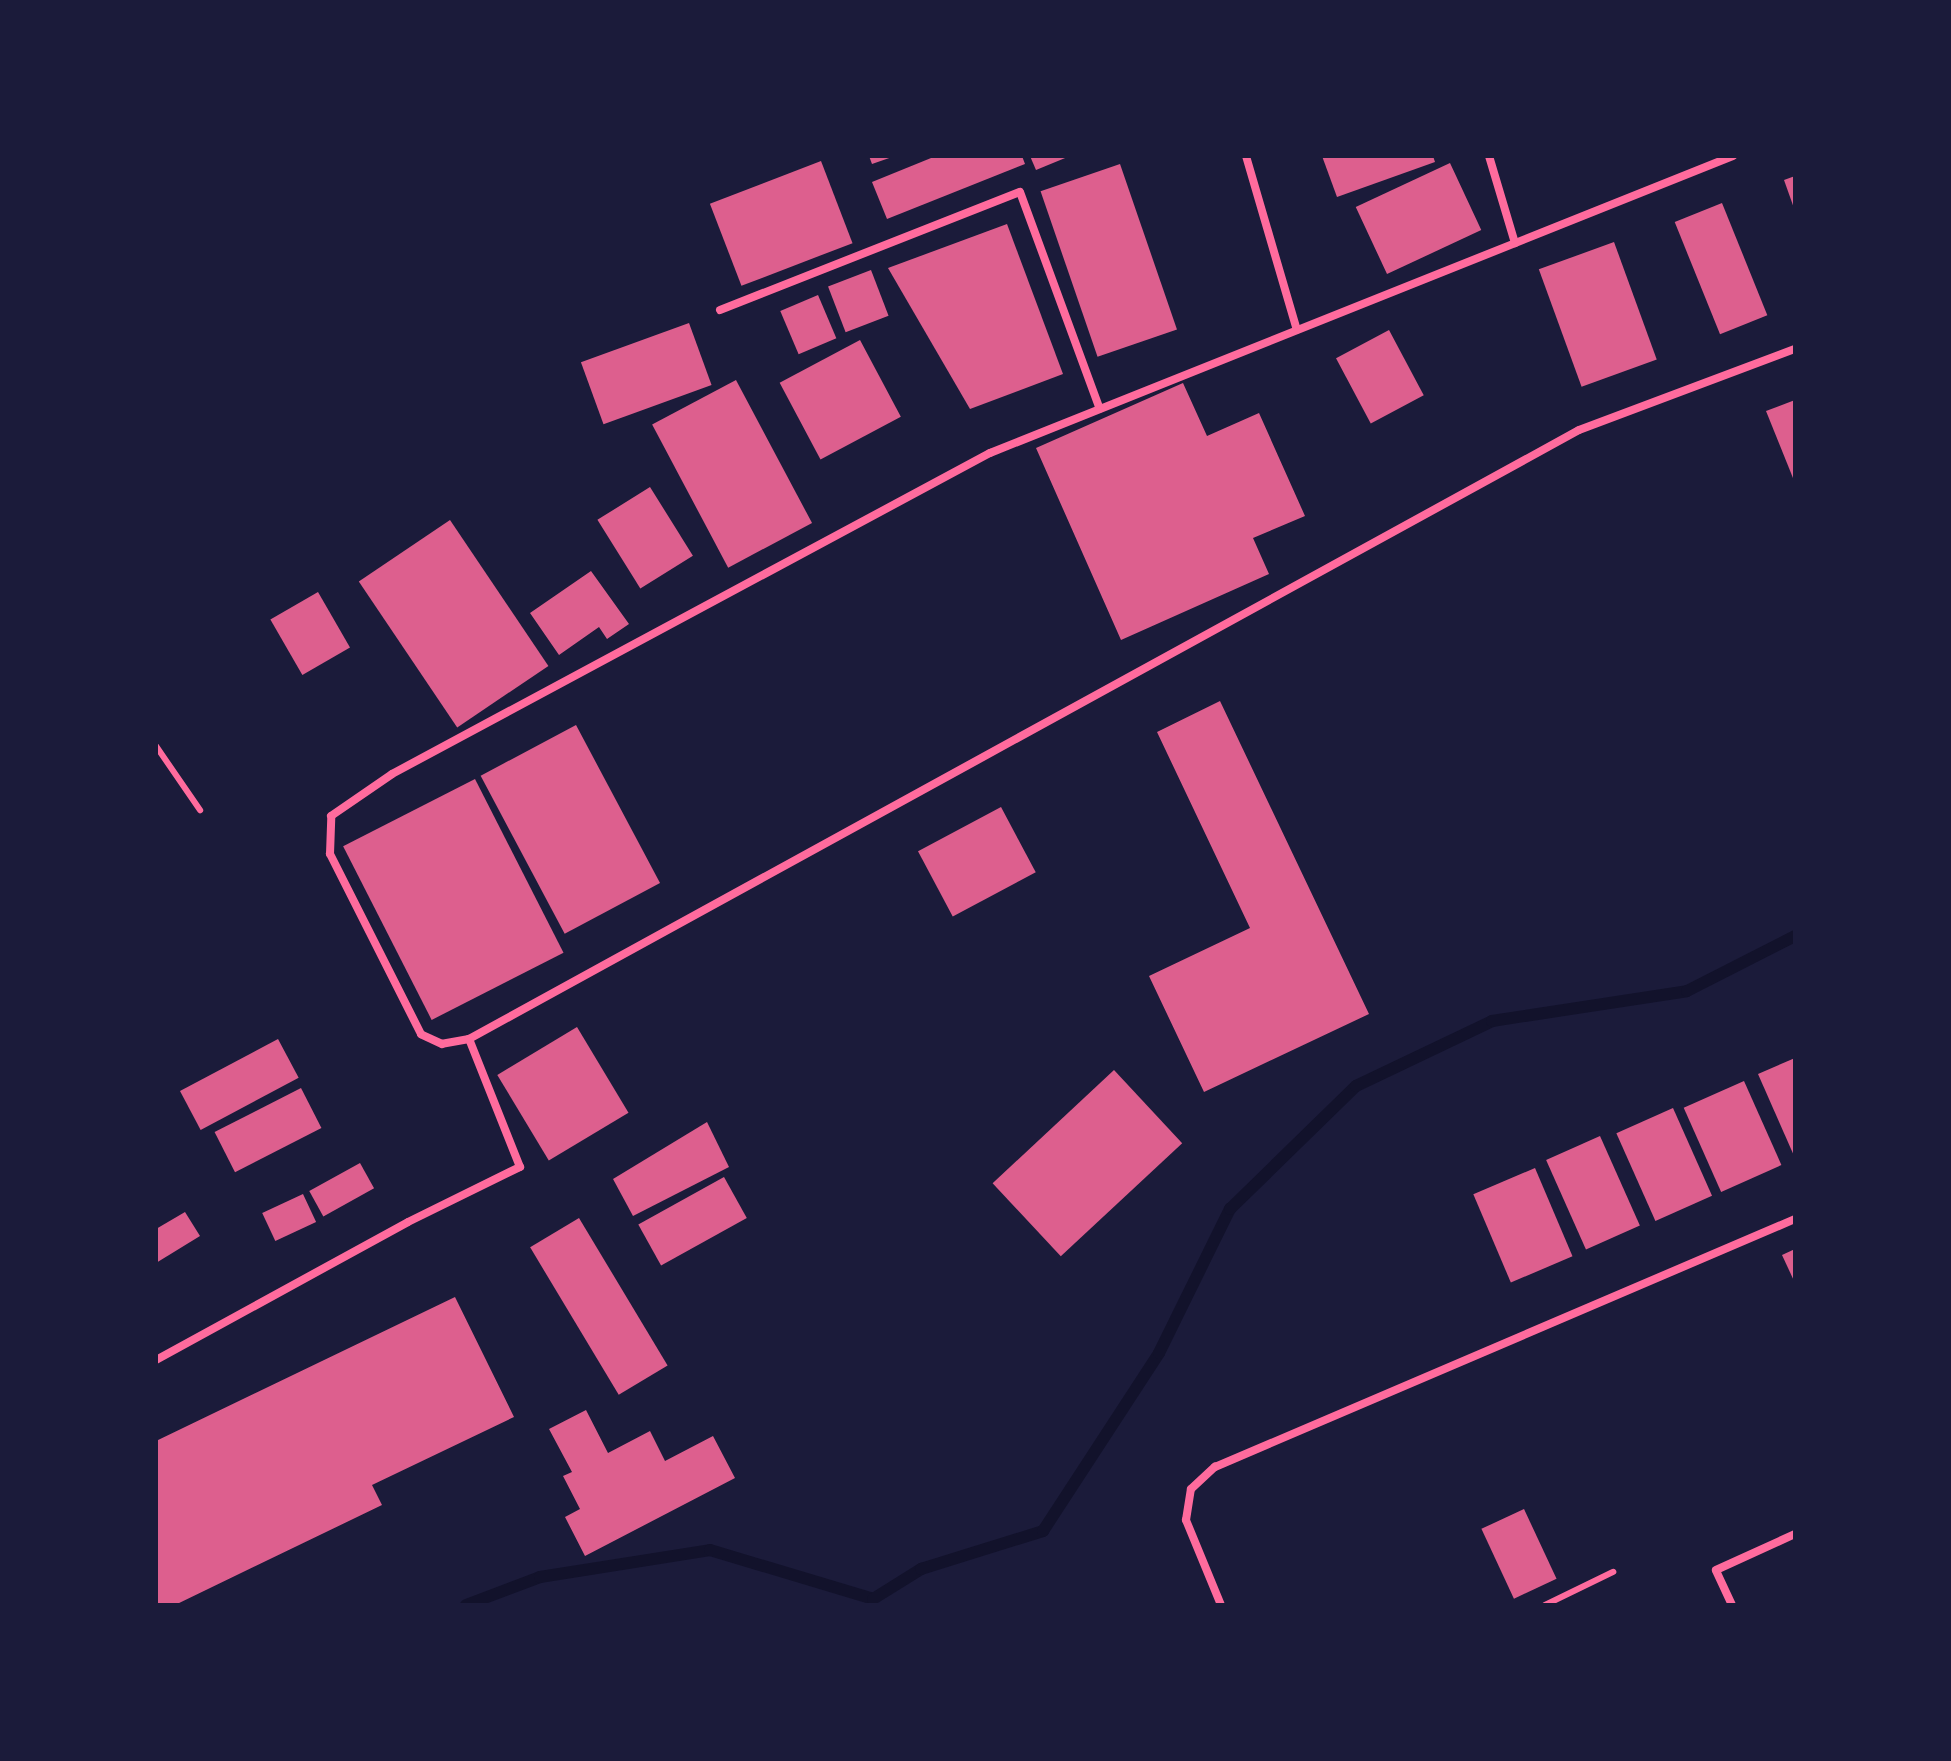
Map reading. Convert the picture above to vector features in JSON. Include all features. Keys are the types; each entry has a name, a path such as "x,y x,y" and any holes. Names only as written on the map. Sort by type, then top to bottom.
{"street":[{"path":"1246,156 1297,330"},
{"path":"1489,156 1515,243"},
{"path":"1733,156 990,453 392,774 331,816 330,854 421,1034 442,1044 469,1039 1579,430 1795,349"},
{"path":"720,310 1020,192 1100,409"},
{"path":"156,1360 408,1222 520,1167 469,1039"},
{"path":"1221,1605 1186,1520 1191,1489 1215,1467 1795,1219"},
{"path":"1732,1605 1716,1570 1795,1534"}],"lane":[{"path":"156,746 200,810"},
{"path":"1545,1605 1613,1572"}],"building":[{"path":"869,156 895,156 872,164"},
{"path":"936,156 1022,156 1025,164 887,219 872,182"},
{"path":"1030,156 1070,156 1036,170"},
{"path":"1322,156 1433,156 1435,162 1337,197"},
{"path":"821,161 853,243 741,286 710,204"},
{"path":"1450,163 1481,230 1387,274 1356,207"},
{"path":"1120,164 1177,329 1098,357 1041,191"},
{"path":"1795,176 1795,211 1784,180"},
{"path":"1722,203 1767,315 1720,334 1675,222"},
{"path":"1007,224 1063,374 970,409 888,268"},
{"path":"1614,242 1657,359 1582,387 1539,269"},
{"path":"871,270 889,316 846,332 828,286"},
{"path":"818,295 836,338 799,354 780,311"},
{"path":"689,323 712,385 604,424 581,362"},
{"path":"1389,330 1424,395 1371,424 1336,358"},
{"path":"860,340 901,417 820,460 780,383"},
{"path":"736,380 812,523 728,568 652,425"},
{"path":"1183,383 1207,436 1259,413 1305,516 1253,538 1269,574 1121,640 1036,448"},
{"path":"1795,400 1795,483 1766,411"},
{"path":"650,487 693,556 640,589 597,520"},
{"path":"450,520 548,666 457,727 359,582"},
{"path":"591,571 629,624 607,639 599,627 559,655 530,613"},
{"path":"318,592 350,647 302,675 270,620"},
{"path":"1220,701 1369,1014 1204,1092 1149,976 1250,928 1157,732"},
{"path":"576,725 660,883 565,934 481,776"},
{"path":"475,779 564,953 432,1020 343,846"},
{"path":"1001,807 1036,872 953,916 918,851"},
{"path":"577,1027 629,1113 549,1161 497,1075"},
{"path":"278,1039 299,1078 201,1130 180,1091"},
{"path":"1795,1058 1795,1158 1758,1074"},
{"path":"1114,1070 1182,1143 1061,1256 993,1183"},
{"path":"1744,1081 1781,1165 1721,1192 1684,1108"},
{"path":"301,1088 321,1128 235,1172 215,1132"},
{"path":"1673,1108 1712,1196 1655,1221 1616,1133"},
{"path":"707,1122 729,1167 633,1216 613,1179"},
{"path":"1600,1136 1640,1226 1586,1250 1546,1160"},
{"path":"360,1163 374,1188 323,1216 309,1191"},
{"path":"1535,1168 1573,1256 1511,1283 1473,1194"},
{"path":"724,1177 747,1218 661,1266 638,1225"},
{"path":"303,1194 316,1222 275,1241 262,1213"},
{"path":"185,1212 200,1236 156,1263 156,1229"},
{"path":"579,1218 668,1365 619,1395 530,1247"},
{"path":"1795,1249 1795,1283 1782,1255"},
{"path":"455,1297 514,1417 372,1485 382,1505 175,1605 156,1605 156,1441"},
{"path":"586,1410 608,1453 650,1431 665,1461 713,1436 735,1478 585,1556 565,1517 580,1509 563,1476 572,1472 549,1429"},
{"path":"1524,1509 1557,1579 1514,1599 1481,1529"}],"waterway":[{"path":"466,1605 540,1577 710,1550 873,1599 921,1569 1043,1531 1159,1353 1230,1209 1356,1086 1492,1021 1687,991 1795,936"}]}
